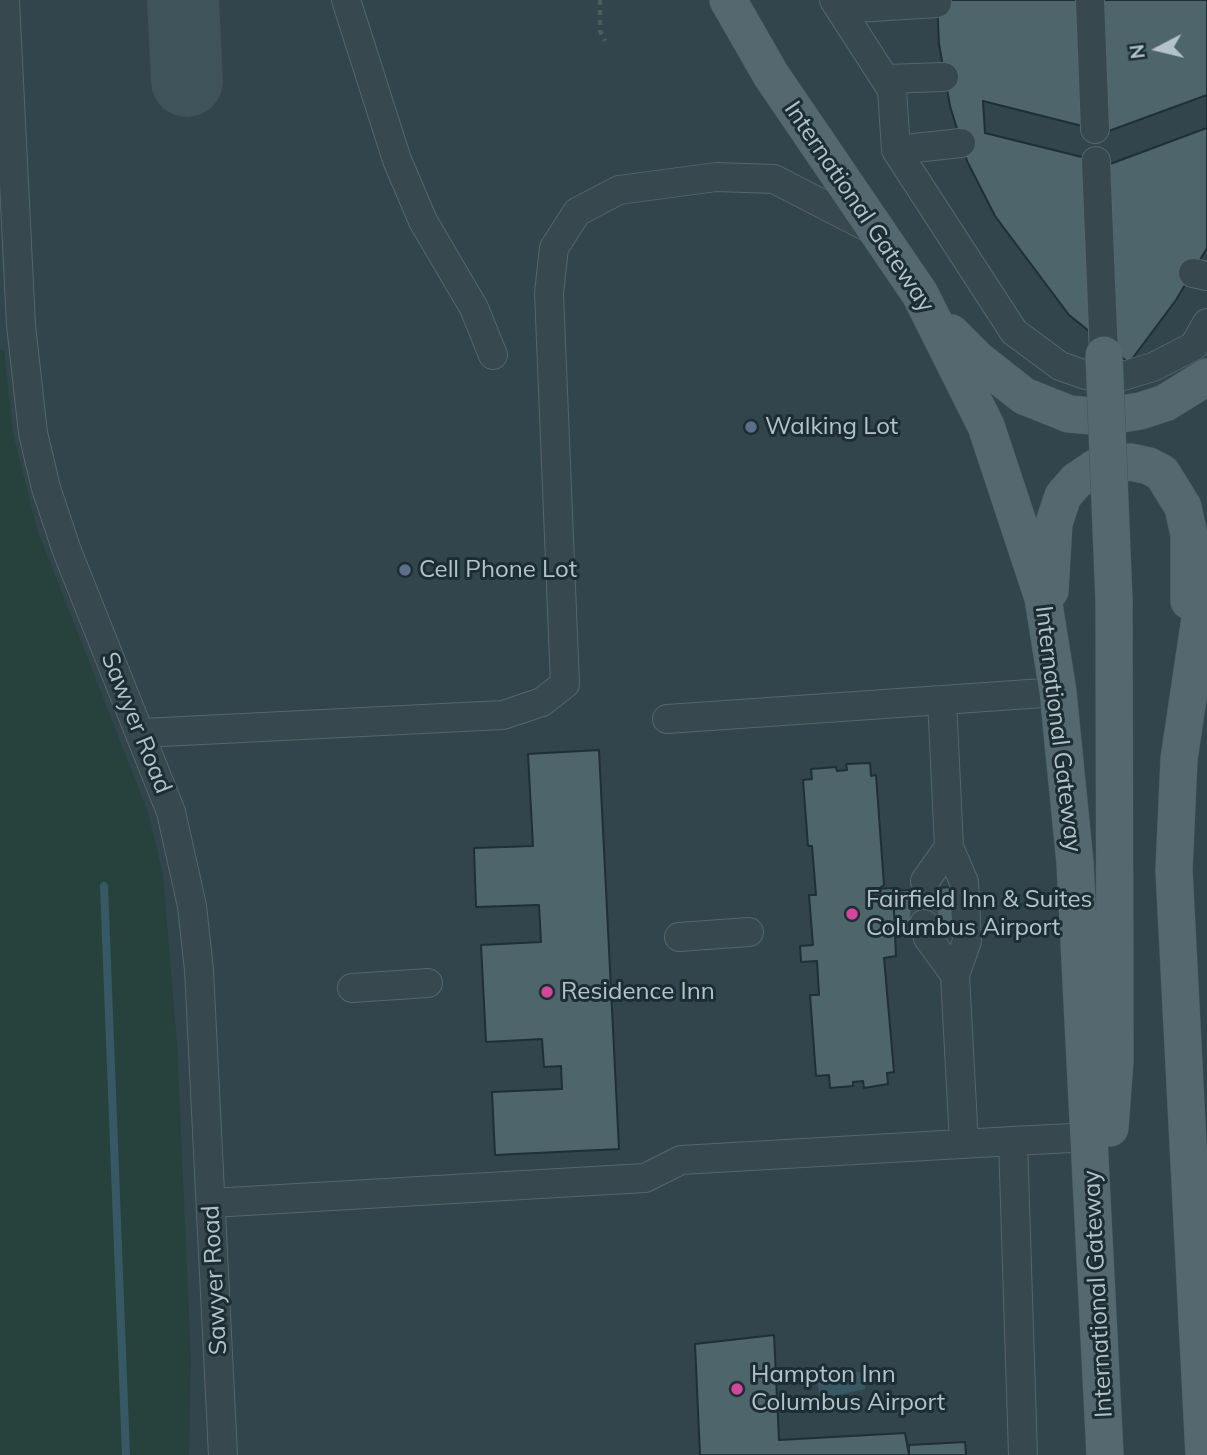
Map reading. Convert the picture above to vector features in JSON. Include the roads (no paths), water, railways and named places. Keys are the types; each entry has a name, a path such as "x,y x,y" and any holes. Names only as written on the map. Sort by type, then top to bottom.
{"main road":[{"name":"International Gateway","path":"728,0 771,75 920,293 986,426 1034,568 1050,632 1075,863 1091,1137 1105,1455"},
{"path":"920,293 939,320 977,359 1024,396 1049,408 1090,416 1129,414 1165,403 1207,377"},
{"path":"1099,1313 1115,1060 1114,601 1104,355"},
{"path":"1050,632 1054,523 1063,496 1084,474 1106,464 1139,464 1162,473 1183,507 1190,557 1174,870 1203,1455"},
{"path":"1179,759 1207,570"}],"street":[{"name":"Sawyer Road","path":"5,0 22,325 33,433 46,488 67,551 142,733 171,812 192,906 199,970 223,1455"},
{"path":"346,0 397,160 424,221 474,308 493,355"},
{"path":"748,0 771,75"},
{"path":"1090,0 1095,129"},
{"path":"837,4 937,3"},
{"path":"837,4 892,90 896,150 1014,332 1060,366 1086,375 1123,376 1153,367 1194,346 1207,323"},
{"path":"885,79 944,77"},
{"path":"896,150 961,144"},
{"path":"1096,161 1104,355"},
{"path":"142,733 503,715 541,702 565,684 550,293 554,248 577,212 619,190 716,177 774,179 882,234"},
{"path":"667,719 1058,692"},
{"path":"942,701 949,847 964,882 967,942 955,975 964,1144"},
{"path":"925,881 949,847"},
{"path":"925,924 928,938 955,975"},
{"path":"679,937 749,932"},
{"path":"352,988 428,984"},
{"path":"211,1203 645,1178 681,1160 1091,1137"},
{"path":"1013,1140 1023,1455"}],"waterway":[{"path":"104,886 126,1455"}],"tunnel":[{"path":"924,924 925,881"}],"place":[{"name":"Walking Lot","path":"751,427"},
{"name":"Cell Phone Lot","path":"405,570"},
{"name":"Fairfield Inn & Suites Columbus Airport","path":"852,914"},
{"name":"Residence Inn","path":"547,992"},
{"name":"Hampton Inn Columbus Airport","path":"737,1389"}]}
